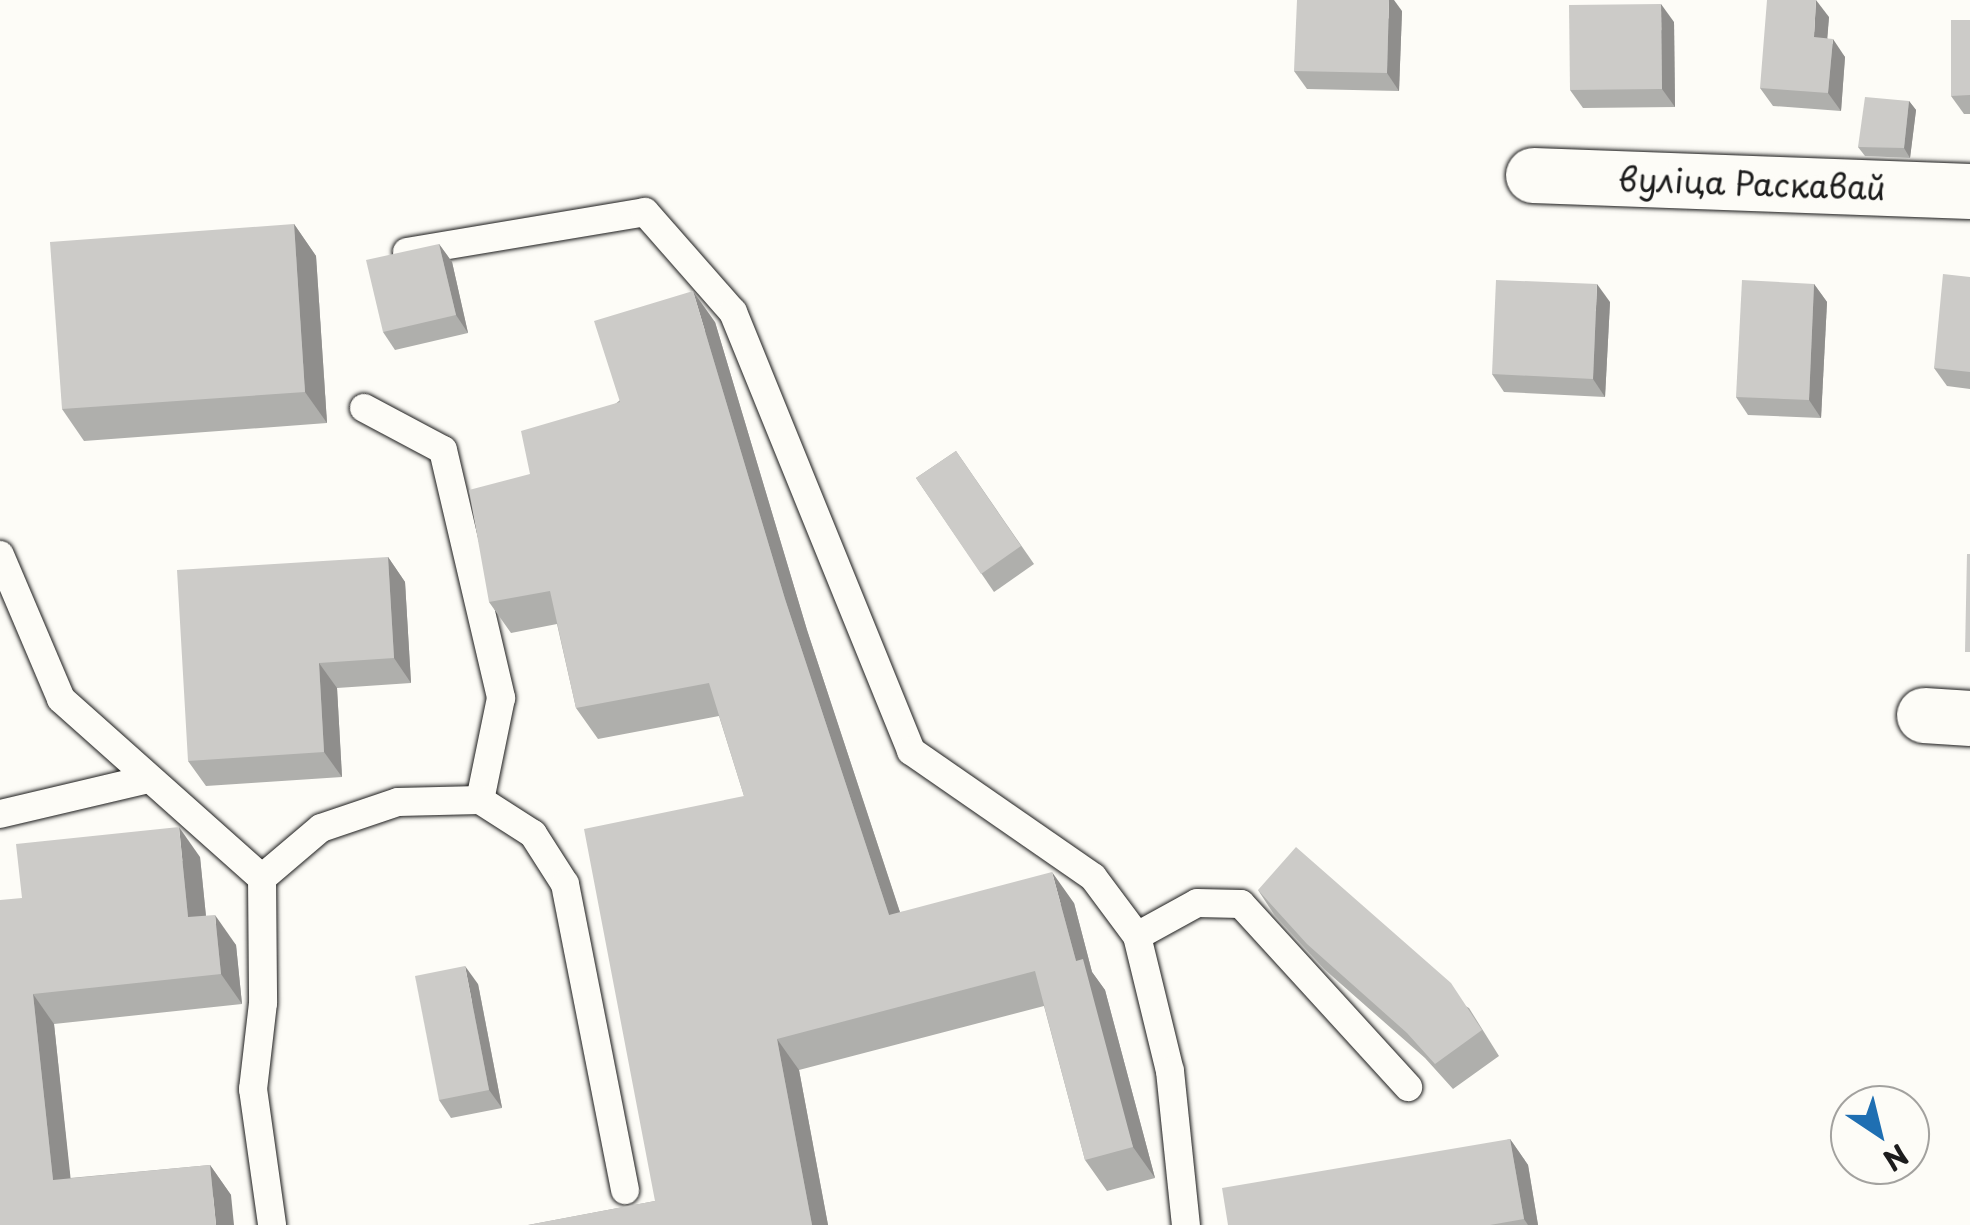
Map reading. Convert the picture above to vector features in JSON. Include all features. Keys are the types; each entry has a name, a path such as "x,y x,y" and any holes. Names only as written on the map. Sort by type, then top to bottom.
{"street":[{"name":"вуліца Раскавай","path":"1533,175 1970,191"}],"lane":[{"path":"400,253 645,212 733,312 911,750 1092,877 1137,936 1170,1071 1186,1225"},
{"path":"364,408 443,450 501,698 480,800"},
{"path":"0,556 61,699 262,878 263,1003 253,1089 272,1225"},
{"path":"0,814 148,778"},
{"path":"262,878 321,828 398,802 480,800 532,834 565,884 626,1190"},
{"path":"1137,936 1196,903 1241,904 1408,1086"}],"building":[{"path":"1297,0 1389,0 1387,73 1294,71"},
{"path":"1767,0 1816,0 1814,37 1833,39 1828,93 1760,88"},
{"path":"1661,4 1662,89 1570,90 1569,5"},
{"path":"1951,20 1970,20 1970,95 1951,96"},
{"path":"1865,97 1909,101 1904,148 1858,147"},
{"path":"294,224 305,392 62,409 50,242"},
{"path":"439,244 456,315 383,332 366,260"},
{"path":"1943,274 1970,277 1970,372 1934,368"},
{"path":"1496,280 1597,284 1593,379 1492,374"},
{"path":"1742,280 1814,284 1809,400 1736,397"},
{"path":"693,291 785,599 889,915 1052,872 1076,961 1083,959 1133,1147 1085,1160 1035,971 777,1039 812,1225 528,1225 655,1201 584,829 744,796 709,683 576,708 550,591 489,602 469,490 530,474 521,431 620,402 594,321"},
{"path":"956,451 1021,546 981,574 916,478"},
{"path":"1970,554 1970,652 1965,652"},
{"path":"388,557 394,658 319,663 324,752 188,761 177,570"},
{"path":"179,827 188,917 215,915 221,974 33,994 53,1180 210,1165 216,1225 0,1225 0,900 22,898 16,844"},
{"path":"1296,847 1451,983 1482,1030 1435,1064 1407,1033 1307,944 1258,890"},
{"path":"465,966 489,1090 439,1100 415,976"},
{"path":"1510,1139 1524,1219 1490,1225 1228,1225 1222,1188"}]}
